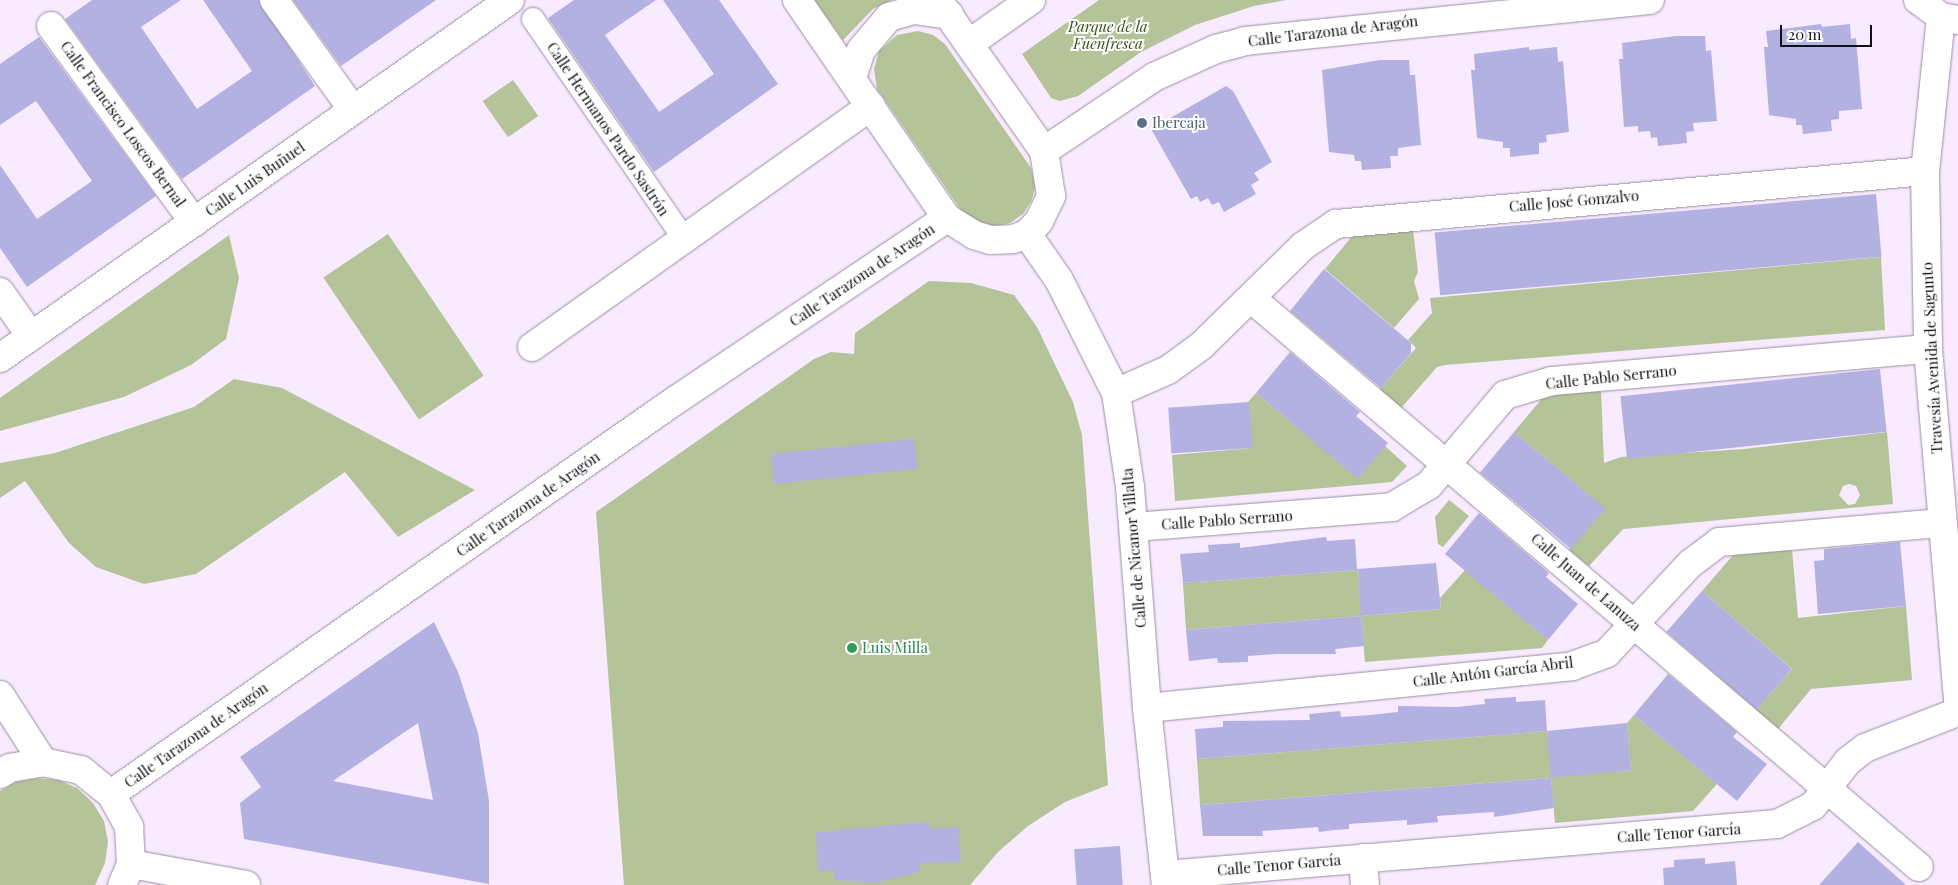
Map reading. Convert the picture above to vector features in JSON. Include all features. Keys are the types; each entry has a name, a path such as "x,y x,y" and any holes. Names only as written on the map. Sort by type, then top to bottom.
{"street":[{"path":"274,0 353,110"},
{"name":"Calle Luis Buñuel","path":"0,358 510,0"},
{"path":"797,0 947,218 974,235 990,240 1005,241 1027,234 1039,221 1051,196 1044,151 944,8 914,10 889,17 861,50 852,78"},
{"path":"970,43 1031,0"},
{"name":"Calle Tarazona de Aragón","path":"1044,151 1154,77 1216,49 1245,41 1366,26 1650,0"},
{"path":"1918,0 1949,18"},
{"name":"Travesía Avenida de Sagunto","path":"1949,18 1925,172 1928,349 1958,700"},
{"name":"Calle Hermanos Pardo Sastrón","path":"533,19 684,239"},
{"name":"Calle Francisco Loscos Bernal","path":"52,26 194,222"},
{"path":"532,346 871,106"},
{"name":"Calle José Gonzalvo","path":"1116,393 1142,383 1188,356 1227,325 1304,246 1336,224 1353,220 1925,172"},
{"name":"Calle Tarazona de Aragón","path":"111,794 676,400 947,218"},
{"name":"Calle de Nicanor Villalta","path":"1027,234 1059,280 1116,393 1134,527 1147,708 1166,880"},
{"path":"0,292 31,336"},
{"name":"Calle Juan de Lanuza","path":"1252,299 1449,464 1826,790 1919,867"},
{"name":"Calle Pablo Serrano","path":"1134,527 1392,507 1429,485 1449,464 1494,405 1522,388 1552,380 1928,349"},
{"name":"Calle Antón García Abril","path":"1147,708 1572,666 1607,653 1636,625 1689,565 1719,542 1942,523"},
{"path":"0,695 43,762"},
{"name":"Calle Tenor García","path":"1166,880 1363,858 1761,827 1802,814 1864,748 1958,712"},
{"path":"0,774 10,768 43,762 81,770 111,794 129,827 126,875 246,885"},
{"name":"Calle Tenor García","path":"1363,858 1365,885"}],"green space":[{"path":"814,0 892,0 873,9 843,40"},
{"name":"Parque de la Fuenfresca","path":"1099,0 1286,0 1254,6 1195,25 1141,52 1078,96 1060,101 1051,98 1022,54"},
{"path":"918,31 933,35 945,44 1031,168 1035,186 1032,200 1023,214 1010,223 993,227 979,224 963,213 877,89 874,69 879,51 897,35"},
{"path":"513,80 538,116 508,137 483,101"},
{"path":"1413,230 1418,272 1414,281 1419,299 1394,328 1325,269 1353,235"},
{"path":"388,234 484,376 419,419 323,278"},
{"path":"229,235 239,278 226,339 191,365 124,397 0,431 0,398"},
{"path":"1881,257 1885,330 1445,365 1437,367 1401,408 1379,390 1416,348 1408,340 1432,313 1430,298"},
{"name":"Luis Milla","path":"929,281 971,283 1014,295 1037,327 1073,402 1082,435 1108,785 1065,802 1028,826 998,852 970,885 624,885 596,512 814,359 831,352 854,354 855,333"},
{"path":"234,379 282,388 475,490 398,537 345,472 196,574 144,584 96,567 69,543 25,481 0,498 0,463 55,453 194,407"},
{"path":"1601,390 1604,463 1621,457 1744,449 1887,432 1893,504 1623,529 1589,566 1569,550 1604,508 1514,432 1545,395","holes":["1849,484 1856,486 1860,495 1855,504 1848,505 1839,495 1843,486"]},
{"path":"1256,393 1317,444 1385,446 1407,466 1392,482 1175,501 1172,455 1252,448 1248,402"},
{"path":"1449,500 1469,516 1443,547 1438,544 1435,517"},
{"path":"1792,549 1798,618 1906,606 1912,680 1811,689 1778,729 1756,710 1792,669 1702,591 1734,554"},
{"path":"1358,570 1362,616 1441,609 1440,598 1465,570 1548,640 1542,648 1365,662 1361,616 1186,630 1183,583"},
{"path":"1634,715 1717,784 1693,811 1555,823 1551,778 1200,805 1197,759 1547,731 1552,777 1631,770 1627,723"},
{"path":"36,778 58,780 77,788 93,803 104,821 108,842 105,863 95,885 0,885 0,791 16,782"}],"building":[{"path":"92,0 181,0 141,27 197,109 252,71 203,0 259,0 315,86 182,179 65,19"},
{"path":"293,0 436,0 341,66"},
{"path":"574,0 656,0 605,35 659,112 714,74 663,0 719,0 778,84 654,172 548,18"},
{"path":"1821,24 1822,27 1850,24 1851,39 1856,38 1862,109 1839,111 1839,119 1831,120 1832,131 1803,134 1802,125 1796,125 1796,119 1769,115 1764,47 1768,47 1766,31"},
{"path":"1676,36 1705,36 1706,51 1711,50 1717,121 1693,123 1694,131 1686,132 1687,143 1658,146 1657,137 1651,138 1650,131 1638,132 1638,126 1624,127 1619,59 1623,59 1622,43"},
{"path":"39,37 156,196 27,287 0,248 0,165 37,219 92,181 36,101 0,125 0,64"},
{"path":"1529,47 1529,50 1557,47 1558,62 1563,61 1569,132 1546,135 1547,142 1539,143 1539,154 1510,157 1510,148 1503,148 1503,142 1477,138 1471,70 1475,70 1474,54"},
{"path":"1380,60 1409,60 1410,75 1415,75 1421,145 1398,148 1398,156 1390,156 1391,168 1362,170 1361,161 1355,161 1354,155 1329,152 1322,70"},
{"path":"1226,86 1233,91 1272,162 1254,173 1259,180 1251,185 1256,194 1224,212 1219,202 1212,205 1208,198 1200,202 1197,196 1191,199 1151,129"},
{"path":"1876,194 1881,257 1440,295 1435,233"},
{"path":"1324,269 1411,343 1411,353 1381,388 1290,311"},
{"path":"1290,352 1360,412 1356,416 1388,443 1358,479 1256,393"},
{"path":"1880,369 1887,432 1627,459 1620,396"},
{"path":"1249,402 1252,448 1171,454 1168,408"},
{"path":"1514,432 1605,508 1571,549 1480,473"},
{"path":"914,439 917,469 774,484 771,454"},
{"path":"1479,513 1549,573 1546,577 1578,604 1548,640 1445,554"},
{"path":"1326,537 1327,541 1355,539 1357,569 1436,563 1441,609 1361,616 1358,570 1183,583 1180,554 1209,552 1208,545 1240,543 1240,548"},
{"path":"1900,542 1906,606 1818,614 1814,561 1824,560 1824,549"},
{"path":"1702,591 1792,669 1756,710 1667,632"},
{"path":"1361,616 1364,646 1335,649 1336,654 1248,656 1248,662 1218,663 1217,658 1189,661 1186,630"},
{"path":"434,622 458,672 478,733 489,801 489,884 244,839 240,803 261,787 240,757","holes":["418,723 433,800 333,781"]},
{"path":"1668,674 1737,732 1733,737 1767,764 1737,801 1634,715"},
{"path":"1516,697 1516,702 1545,700 1547,731 1197,759 1195,729 1223,727 1223,721 1310,720 1309,714 1340,711 1341,717 1370,715 1398,712 1398,706 1457,707 1485,704 1484,699"},
{"path":"1627,723 1631,770 1551,778 1547,731"},
{"path":"1551,778 1554,808 1494,817 1494,812 1437,816 1438,822 1407,825 1407,820 1349,824 1349,829 1319,832 1318,827 1262,831 1263,836 1203,836 1200,805"},
{"path":"929,822 930,829 958,827 961,862 920,863 919,872 877,883 834,880 835,871 818,871 816,832"},
{"path":"1858,842 1906,885 1819,885"},
{"path":"1120,846 1123,885 1077,885 1074,849"},
{"path":"1705,858 1705,864 1735,861 1737,885 1664,885 1663,868 1674,867 1674,860"}],"place":[{"name":"Ibercaja","path":"1142,123"},
{"name":"Luis Milla","path":"852,648"}]}
